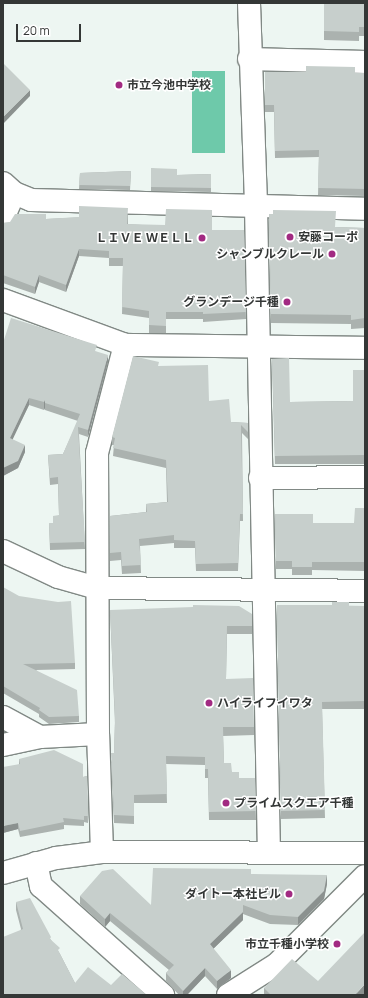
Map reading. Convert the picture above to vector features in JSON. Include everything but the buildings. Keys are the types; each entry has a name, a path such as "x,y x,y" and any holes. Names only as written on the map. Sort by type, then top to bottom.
{"street":[{"path":"248,3 249,60 256,207 257,346 269,852"},
{"path":"249,60 365,62"},
{"path":"3,219 9,188 31,200 365,209"},
{"path":"3,300 126,345 365,348"},
{"path":"102,852 98,734 97,453 126,345"},
{"path":"260,478 365,477"},
{"path":"3,551 58,577 97,588 365,591"},
{"path":"3,717 40,737"},
{"path":"3,745 40,737 98,734"},
{"path":"3,873 36,863 102,852 365,853"},
{"path":"36,863 41,886 163,995"},
{"path":"228,995 277,964 365,876"}],"shaded area":[{"path":"192,71 225,71 225,153 192,153"}],"place":[{"name":"市立今池中学校","path":"119,85"},
{"name":"安藤コーポ","path":"290,237"},
{"name":"ＬＩＶＥ ＷＥＬＬ","path":"202,238"},
{"name":"シャンブルクレール","path":"332,254"},
{"name":"グランデージ千種","path":"287,302"},
{"name":"ハイライフイワタ","path":"209,703"},
{"name":"プライムスクエア千種","path":"226,803"},
{"name":"ダイトー本社ビル","path":"289,894"},
{"name":"市立千種小学校","path":"337,944"}]}
